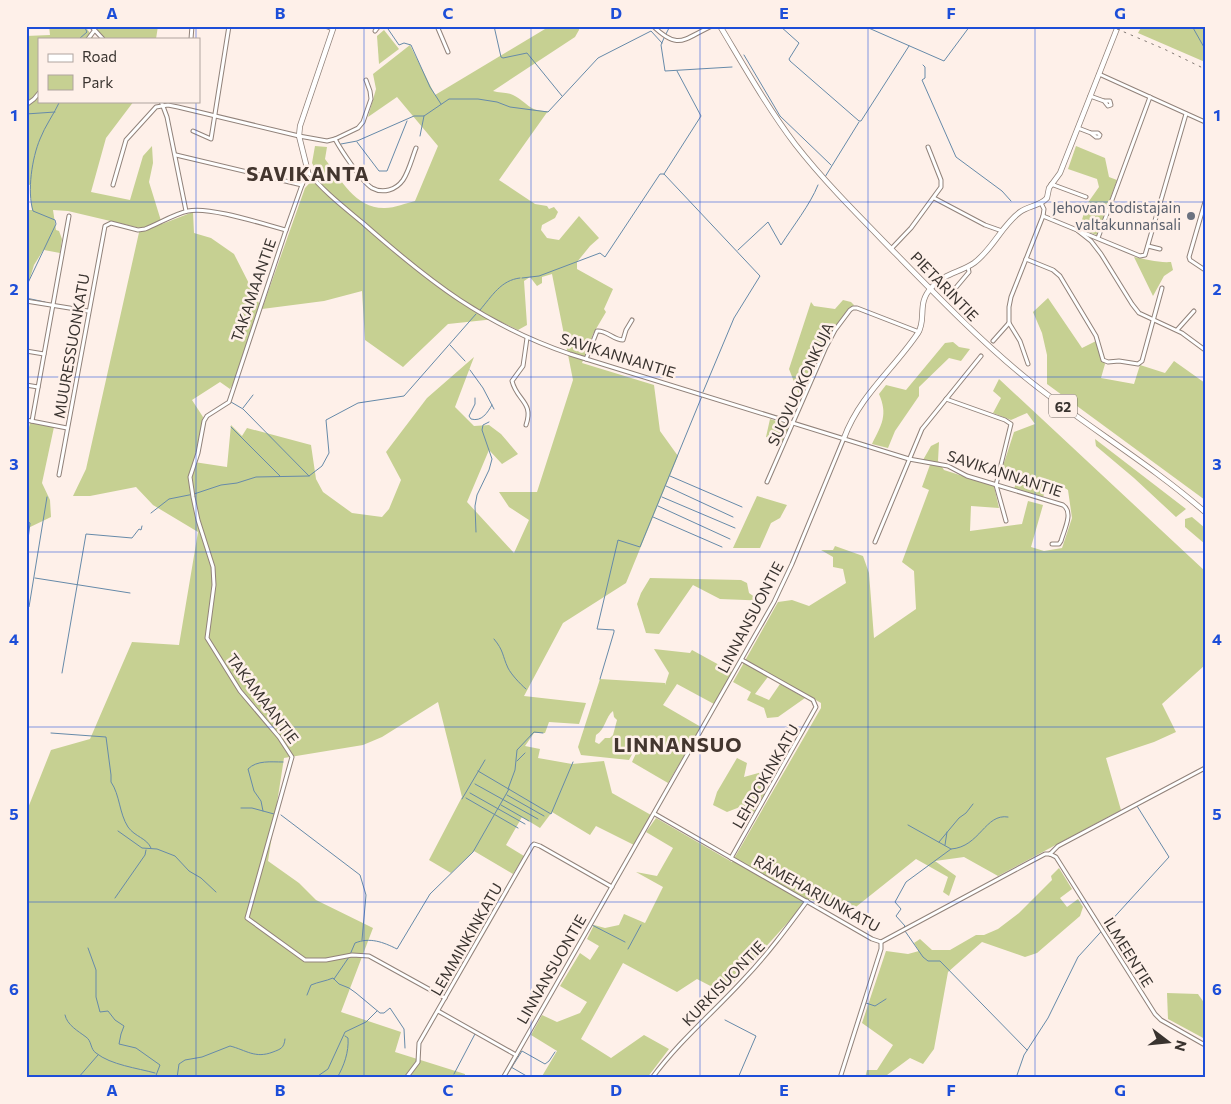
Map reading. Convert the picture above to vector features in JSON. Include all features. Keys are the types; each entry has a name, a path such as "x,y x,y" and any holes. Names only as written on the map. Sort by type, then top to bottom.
{"main road":[{"name":"PIETARINTIE","path":"720,26 768,106 796,144 845,203 930,289 973,332 1039,388 1162,477 1205,512"},
{"path":"919,332 923,302 930,289 944,277 968,267 982,256 1022,211 1042,203 1047,198 1051,184 1060,173 1118,26"},
{"name":"SAVIKANNANTIE","path":"308,172 302,154 299,136 300,126 334,27"},
{"name":"LINNANSUONTIE","path":"844,438 855,412 919,332"}],"street":[{"path":"90,26 102,38"},
{"path":"193,131 211,139 229,26"},
{"path":"325,26 334,27"},
{"path":"375,31 379,26"},
{"path":"437,26 448,52"},
{"path":"652,26 667,39 674,41 680,41 712,26"},
{"path":"89,38 94,31"},
{"path":"1099,74 1205,122"},
{"path":"113,186 126,140 156,107 162,103 299,136 319,140 335,139 358,128 363,122 370,98 370,91 366,80"},
{"path":"27,103 34,99 38,93"},
{"path":"1090,96 1104,101"},
{"path":"1098,238 1150,97"},
{"path":"178,107 180,102"},
{"path":"162,103 176,155 186,211 198,209 217,212 286,230"},
{"path":"1043,216 1140,256 1146,253 1186,114"},
{"path":"1078,128 1091,133"},
{"path":"335,139 363,178 371,187 379,191 396,188 403,180 416,148"},
{"path":"891,249 900,237 907,233 942,185 928,146"},
{"path":"176,155 302,185"},
{"name":"TAKAMAANTIE","path":"308,172 286,230 229,402 207,416 204,421 198,453 190,477 198,520 213,568 214,585 207,638 240,691 279,737 292,757 247,918 305,960 326,960 352,955 369,956 445,998"},
{"name":"SAVIKANNANTIE","path":"308,172 327,192 431,282 476,312 527,338 586,359 909,459 948,466 961,474 1066,507 1069,514 1061,541 1059,544 1052,544"},
{"path":"1051,184 1086,197"},
{"path":"934,198 985,225 1003,231"},
{"path":"1205,202 1189,259 1205,270"},
{"path":"1028,364 1020,341 1009,323 1010,302 1043,216 1044,209 1042,203"},
{"name":"MUURESSUONKATU","path":"59,474 103,229 107,224 138,230 145,229 186,211"},
{"path":"32,421 68,216"},
{"path":"1199,223 1205,224"},
{"path":"1077,230 1096,247 1139,313 1177,330 1205,350"},
{"path":"1148,246 1160,249"},
{"path":"1026,259 1052,270 1060,276 1096,336 1105,362 1140,363 1146,348 1152,319 1162,288"},
{"path":"953,291 969,272 968,267"},
{"path":"26,301 88,311"},
{"name":"SUOVUOKONKUJA","path":"767,482 829,341 853,308 919,332"},
{"path":"1177,330 1194,311"},
{"path":"586,359 597,332 601,331 618,340 623,340 632,320"},
{"path":"993,341 1009,323"},
{"path":"526,425 529,411 512,381 524,362 527,338"},
{"path":"26,351 44,354"},
{"path":"875,542 922,429 981,356"},
{"path":"26,385 38,387"},
{"path":"946,399 1005,420 1011,424 996,485 1006,521"},
{"path":"26,420 67,428"},
{"name":"LINNANSUONTIE","path":"504,1078 774,602 787,576 844,438"},
{"name":"LEHDOKINKATU","path":"731,858 816,709 816,704 813,700 742,660"},
{"name":"RÄMEHARJUNKATU","path":"654,814 872,939 881,942 1028,862 1045,854 1050,854 1058,846 1205,768"},
{"name":"LEMMINKINKATU","path":"406,1078 418,1062 418,1046 534,844 612,887"},
{"name":"ILMEENTIE","path":"1050,854 1056,858 1155,1014 1161,1020 1205,1045"},
{"name":"KURKISUONTIE","path":"652,1078 687,1036 745,979 774,946 807,901"},
{"path":"840,1078 881,949 881,942"},
{"path":"438,1011 516,1055"}],"green space":[{"path":"49,26 85,26 93,38 38,38 38,102 133,102 106,138 91,192 130,200 143,156 152,146 153,163 149,182 162,224 193,212 194,233 211,238 234,254 262,309 305,188 318,174 312,163 315,146 327,147 325,159 350,192 366,204 385,208 415,201 438,146 397,97 368,117 376,89 373,74 410,45 435,95 550,26 579,26 575,37 493,91 511,94 536,110 548,111 499,180 535,204 547,206 549,209 554,207 558,212 555,218 542,225 541,230 547,238 559,240 579,216 599,238 577,262 577,269 613,289 604,309 606,312 593,334 582,363 654,385 660,431 678,456 626,583 563,623 524,696 586,703 579,724 549,722 545,733 534,733 525,746 540,749 538,758 572,764 604,761 612,793 651,815 634,845 596,826 590,835 552,812 540,828 522,817 506,845 524,856 513,874 474,851 451,873 429,860 462,797 438,702 382,737 363,745 284,758 268,861 299,883 316,900 373,928 341,1012 401,1032 395,1052 465,1074 465,1078 417,1078 414,1076 411,1078 26,1078 26,813 51,750 90,739 132,642 179,645 198,532 153,505 136,487 90,496 73,496 86,469 140,228 68,211 53,210 56,230 59,231 62,239 60,253 44,249 34,265 26,291 26,210 32,210 30,185 26,184 26,36 50,35","holes":["552,274 573,380 537,492 499,492 509,507 529,520 514,553 467,502 489,450 502,464 518,454 501,434 489,425 474,426 455,407 474,357 427,398 386,452 401,480 389,509 382,517 352,513 323,492 316,479 311,445 247,428 242,436 231,425 227,467 194,462 203,417 192,400 220,382 230,389 240,373 262,309 324,301 362,291 365,340 403,367 448,324 495,319 518,330 527,325 524,281 530,277 537,286 542,283 542,277"]},
{"path":"93,26 158,26 156,38 105,38"},
{"path":"1142,26 1205,26 1205,62 1138,33"},
{"path":"384,30 399,49 379,64 377,36"},
{"path":"1076,146 1105,158 1109,177 1117,180 1097,235 1079,229 1087,204 1099,187 1097,179 1068,169"},
{"path":"1134,257 1171,262 1173,270 1164,276 1153,296"},
{"path":"1048,298 1082,348 1096,341 1105,364 1101,378 1134,384 1140,365 1165,373 1174,361 1205,383 1205,500 1047,384 1047,355 1042,333 1033,312"},
{"path":"843,300 854,305 829,336 803,396 800,397 789,369 811,302 814,306 835,309"},
{"path":"953,342 959,347 970,349 961,361 949,358 919,387 919,396 895,431 888,448 872,444 883,419 882,401 879,394 886,385 906,390 945,343"},
{"path":"999,379 1205,571 1205,665 1162,704 1176,732 1154,742 1106,758 1121,810 998,876 964,857 935,861 956,876 949,896 943,892 948,877 916,859 847,914 809,899 724,993 697,979 677,992 623,963 581,1039 611,1058 644,1035 669,1049 647,1078 541,1078 557,1051 531,1035 542,1015 557,1022 580,1013 587,1002 560,986 580,953 590,960 599,946 587,939 594,925 605,928 619,925 624,914 645,923 663,887 636,872 657,876 673,848 646,832 656,818 732,862 821,708 821,703 770,674 755,694 769,700 780,684 805,698 778,717 767,718 764,708 747,700 751,692 733,682 778,602 792,600 809,606 846,583 843,569 833,567 833,557 821,550 833,550 835,546 863,556 869,573 874,638 916,609 914,571 902,562 929,490 922,487 931,462 923,460 931,446 939,442 938,461 944,470 994,486 999,508 971,506 970,531 1022,524 1028,501 1043,505 1031,547 1044,551 1062,548 1072,518 1068,490 1054,481 1049,482 1043,497 1014,489 1019,473 1002,469 1014,432 1035,424 1027,413 1011,420 993,413 1001,398 993,391"},
{"path":"770,419 790,425 781,444 766,437"},
{"path":"30,423 54,427 42,483 50,500 51,517 26,529 26,439"},
{"path":"1095,439 1186,509 1176,517 1096,446"},
{"path":"757,496 787,505 780,518 771,523 760,548 733,548"},
{"path":"1192,517 1205,528 1205,544 1185,527 1185,519"},
{"path":"650,578 741,580 747,583 749,593 756,598 767,601 720,599 693,585 659,634 646,633 637,604"},
{"path":"654,649 690,653 692,650 732,672 714,704 677,684 663,705 701,727 668,783 632,762 639,747 636,747 629,760 581,755 578,747 600,679 665,683 665,685 669,673","holes":["613,711 614,717 617,720 613,735 610,738 605,738 599,744 595,742 596,735 602,730 608,716"]},
{"path":"737,758 747,763 744,777 762,772 756,782 767,789 753,814 740,807 727,812 713,805 717,792"},
{"path":"1059,868 1072,889 1060,898 1067,907 1078,899 1083,907 1080,916 1037,953 1025,957 982,942 948,972 934,1049 923,1064 910,1058 883,1078 865,1078 867,1070 877,1070 893,1045 862,1023 886,951 908,954 919,951 914,943 920,939 932,950 950,950 976,935 984,935 998,929 1019,913 1052,880 1051,876"},
{"path":"1167,993 1198,994 1205,1004 1205,1039 1168,1019"}],"waterway":[{"path":"80,38 87,32 84,26"},
{"path":"386,26 399,45 404,43 411,45 430,87 441,104"},
{"path":"494,26 501,57 527,53 562,96"},
{"path":"666,34 670,26"},
{"path":"780,26 799,43 789,59 790,61 859,121 861,121 909,46"},
{"path":"864,26 944,61 970,26"},
{"path":"1192,26 1205,49"},
{"path":"341,144 357,141 414,116 424,116 449,99 478,99 497,102 510,107 548,112 598,58 651,31 662,43"},
{"path":"664,38 661,45 665,71 732,67"},
{"path":"744,55 780,116 831,165"},
{"path":"923,65 925,67 925,78 922,80 956,157 1002,191 1011,201"},
{"path":"664,174 701,116 677,71"},
{"path":"26,287 56,224 55,220 33,211 30,184 37,147 44,129 59,102"},
{"path":"26,114 55,112"},
{"path":"420,136 424,116"},
{"path":"357,142 379,171 387,171 407,121"},
{"path":"825,177 859,122"},
{"path":"522,278 539,276 600,253 605,257 660,174 664,174 760,276 734,318 703,392"},
{"path":"738,250 768,222 781,245 806,208 818,185"},
{"path":"480,310 502,285 513,279 520,278"},
{"path":"26,298 45,302"},
{"path":"151,513 169,499 194,494 221,485 237,483 256,477 309,476 322,466 329,453 326,420 358,403 404,396 476,314"},
{"path":"450,345 465,361"},
{"path":"470,370 483,388 494,409"},
{"path":"243,408 253,395"},
{"path":"600,679 614,630 597,629 618,540 640,547 702,396"},
{"path":"475,398 475,404 469,416 471,419 481,418 492,405"},
{"path":"231,402 243,409 309,476"},
{"path":"476,532 475,506 477,495 492,459 482,430 483,425 489,422"},
{"path":"231,427 280,476"},
{"path":"670,476 742,507"},
{"path":"666,486 733,517"},
{"path":"26,608 29,607 47,497"},
{"path":"662,497 735,528"},
{"path":"658,506 730,539"},
{"path":"653,517 722,547"},
{"path":"26,521 30,523 26,556"},
{"path":"62,673 86,534 132,538 139,529 141,530 142,526"},
{"path":"35,578 130,593"},
{"path":"494,639 501,650 509,670 526,689"},
{"path":"508,789 515,770 517,750 534,732 543,733"},
{"path":"51,733 106,737 111,782 125,822 151,848"},
{"path":"517,761 525,753"},
{"path":"462,799 485,760"},
{"path":"263,811 261,801 254,791 248,769 260,763 283,762"},
{"path":"478,771 551,814 573,762"},
{"path":"475,784 538,819"},
{"path":"334,979 349,957 355,943 366,940 376,941 397,949 430,894 473,852 509,789"},
{"path":"470,793 525,824"},
{"path":"507,795 544,816"},
{"path":"466,798 518,828"},
{"path":"939,842 973,804"},
{"path":"501,805 529,821"},
{"path":"1016,1078 1024,1055 1048,1018 1078,957 1169,857 1137,806"},
{"path":"241,808 252,808 274,814"},
{"path":"281,815 360,875 366,895 362,940"},
{"path":"903,928 905,926 896,916 901,909 895,902 906,882 951,849 969,843 993,820 1000,817 1008,817"},
{"path":"908,825 951,849"},
{"path":"118,831 142,848 157,849 175,856 189,871 201,878 216,892"},
{"path":"945,845 947,832"},
{"path":"115,898 145,855 146,850"},
{"path":"592,925 625,942"},
{"path":"628,949 641,925"},
{"path":"905,931 923,957 928,961 940,961 1027,1050"},
{"path":"88,948 96,970 96,997 100,1012 108,1011 115,1020 124,1026 119,1044 136,1048 160,1065 155,1078"},
{"path":"307,995 311,985 333,978 339,984 356,993 380,1013 384,1013 390,1008 404,1029 405,1048"},
{"path":"866,1003 875,1006 886,999"},
{"path":"315,1078 328,1069 345,1032 366,1022 377,1011"},
{"path":"65,1015 70,1025 88,1039 94,1051 102,1057 155,1073"},
{"path":"725,1020 756,1036 738,1078"},
{"path":"454,1074 475,1034"},
{"path":"337,1078 347,1054 348,1038 345,1036"},
{"path":"177,1078 179,1064 185,1060 202,1057 230,1046 251,1053 267,1054 282,1048 285,1039"},
{"path":"505,1078 522,1051 545,1064 555,1052"},
{"path":"78,1078 98,1055"},
{"path":"511,1067 530,1078"}],"railway":[{"path":"1110,26 1205,69"}],"place":[{"name":"Jehovan todistajain valtakunnansali","path":"1191,216"}],"district":[{"name":"SAVIKANTA","path":"308,173"},
{"name":"LINNANSUO","path":"678,744"}]}
